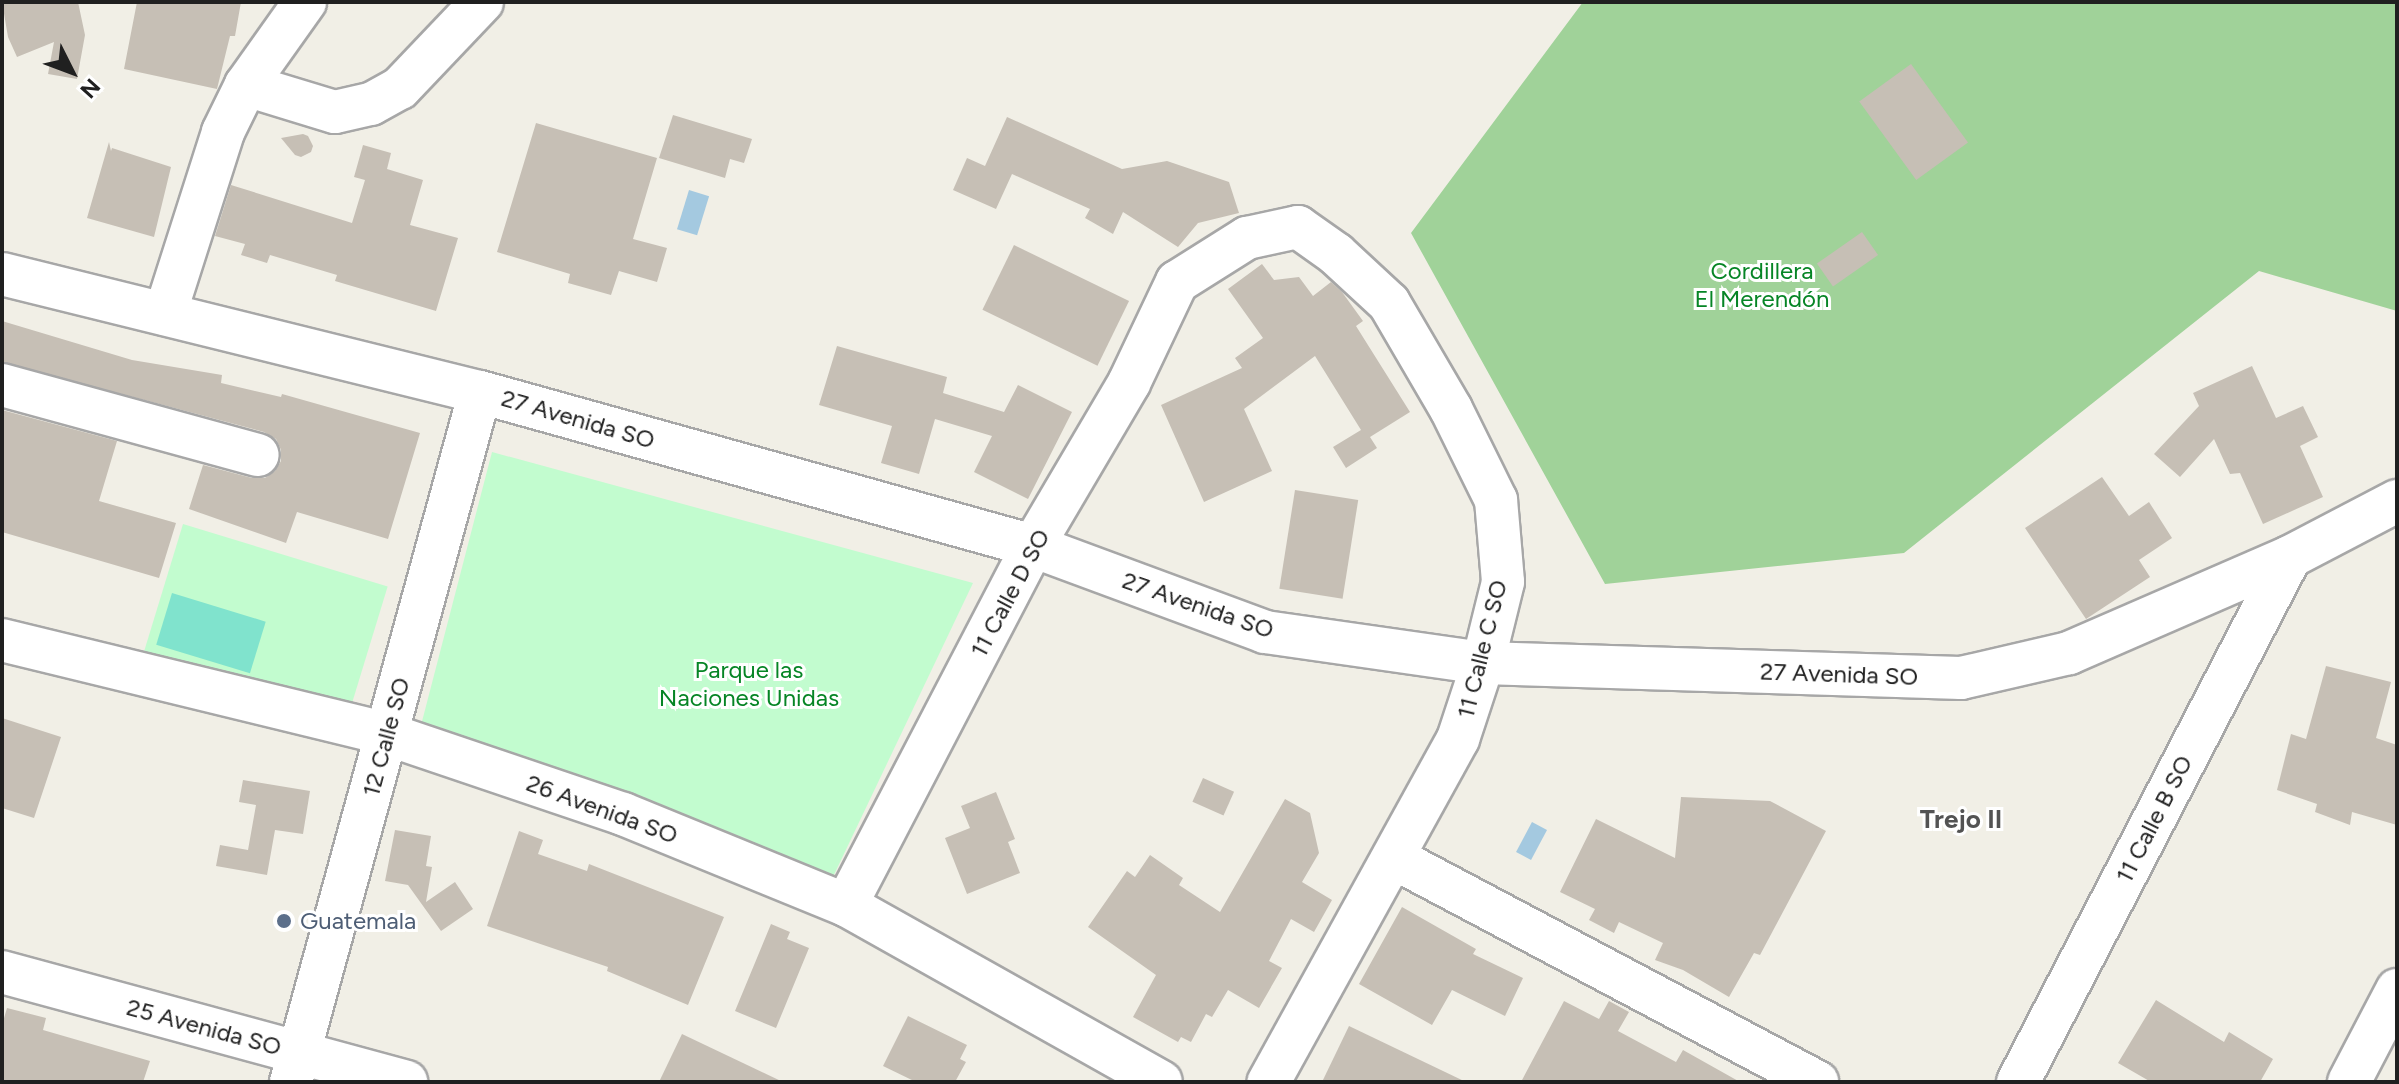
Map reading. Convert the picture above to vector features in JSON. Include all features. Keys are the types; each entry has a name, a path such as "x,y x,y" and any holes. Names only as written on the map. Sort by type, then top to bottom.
{"street":[{"path":"165,314 223,132 246,85 305,2"},
{"path":"246,85 335,112 371,104 400,88 482,2"},
{"name":"11 Calle C SO","path":"1177,282 1247,238 1298,227 1336,254 1389,303 1451,409 1496,500 1503,582 1483,663 1458,739 1269,1082"},
{"name":"27 Avenida SO","path":"2,274 480,392 1033,546 1265,632 1483,663 1961,678 2069,653 2290,557 2397,501"},
{"name":"11 Calle D SO","path":"846,905 1033,546 1129,383 1177,282"},
{"path":"2,385 258,455"},
{"name":"12 Calle SO","path":"295,1068 480,392"},
{"name":"11 Calle B SO","path":"2018,1082 2290,557"},
{"name":"26 Avenida SO","path":"2,640 387,734 623,814 846,905 1161,1082"},
{"path":"1394,858 1807,1080"},
{"name":"25 Avenida SO","path":"2,972 295,1068 406,1082"},
{"path":"2349,1082 2397,990"}],"green space":[{"name":"Cordillera El Merendón","path":"1583,2 2397,2 2397,311 2259,271 1904,553 1605,584 1411,233"},
{"name":"Parque las Naciones Unidas","path":"492,452 973,583 832,879 419,733"},
{"path":"183,524 388,587 347,719 142,657"},
{"path":"172,593 266,622 250,673 156,645"}],"water":[{"path":"689,190 709,196 697,235 677,229"},
{"path":"1532,822 1547,830 1531,860 1516,852"}],"building":[{"path":"2,2 78,2 85,35 77,79 48,74 54,42 17,57 8,37"},
{"path":"137,2 241,2 235,36 230,36 217,89 124,69"},
{"path":"1911,64 1968,142 1916,180 1859,102"},
{"path":"673,115 752,139 744,163 730,159 725,178 659,158"},
{"path":"1007,117 1122,169 1167,161 1229,182 1239,213 1198,223 1178,247 1123,212 1113,234 1085,218 1090,209 1012,174 996,209 953,190 967,158 985,166"},
{"path":"536,123 657,158 633,239 667,248 657,282 619,271 611,295 568,283 570,274 497,252"},
{"path":"308,136 313,146 311,152 301,157 295,155 281,138"},
{"path":"109,142 111,151 112,148 171,167 154,237 87,218"},
{"path":"363,145 391,153 387,169 423,180 410,225 458,238 436,311 335,281 337,275 270,255 267,263 241,255 245,244 215,236 231,185 352,223 365,180 354,177"},
{"path":"1862,232 1878,255 1833,286 1817,264"},
{"path":"1014,245 1129,301 1097,366 982,310"},
{"path":"1262,264 1274,280 1299,277 1313,296 1331,282 1342,292 1363,321 1356,326 1410,412 1370,437 1377,448 1346,468 1333,447 1361,430 1315,356 1244,409 1272,471 1204,502 1161,405 1242,368 1235,358 1263,338 1228,289"},
{"path":"2,321 132,360 222,375 221,383 281,397 282,394 420,433 388,539 297,512 286,543 189,509 203,465 252,478 265,478 275,471 281,461 281,450 276,439 264,432 2,362"},
{"path":"837,346 947,377 943,393 1004,412 1018,385 1072,412 1028,499 974,472 992,436 935,419 919,474 881,463 892,426 819,405"},
{"path":"2252,366 2276,418 2303,406 2318,437 2300,446 2323,497 2263,524 2240,473 2230,474 2214,439 2180,477 2154,454 2199,406 2193,393"},
{"path":"2,410 117,441 99,501 176,523 159,578 2,532"},
{"path":"2102,477 2129,516 2149,502 2172,538 2139,560 2150,577 2086,619 2025,528"},
{"path":"1295,490 1358,500 1343,599 1279,589"},
{"path":"2326,666 2391,682 2376,738 2397,745 2397,825 2352,812 2350,825 2315,812 2317,804 2277,790 2291,734 2306,739"},
{"path":"2,718 61,737 34,818 2,808"},
{"path":"1203,778 1234,792 1223,816 1192,802"},
{"path":"243,780 310,791 303,834 275,830 267,875 216,866 220,845 248,850 256,805 239,802"},
{"path":"996,792 1015,839 1008,842 1020,873 967,894 945,838 970,828 961,806"},
{"path":"1681,797 1770,801 1826,831 1760,955 1754,953 1729,997 1683,970 1655,960 1663,943 1619,922 1614,933 1589,920 1595,909 1560,892 1596,819 1675,858"},
{"path":"1285,799 1310,813 1319,853 1302,882 1332,900 1314,932 1291,919 1269,961 1282,968 1259,1008 1228,990 1212,1017 1206,1014 1191,1042 1181,1037 1178,1042 1133,1017 1156,975 1088,927 1127,871 1135,877 1150,855 1183,878 1179,885 1220,912"},
{"path":"395,830 431,836 426,866 432,867 426,902 455,882 473,909 441,931 408,885 385,881"},
{"path":"519,831 543,840 538,854 587,871 589,864 724,917 688,1005 607,971 608,967 487,926"},
{"path":"1402,907 1476,949 1473,954 1523,978 1505,1016 1452,990 1432,1025 1359,984"},
{"path":"771,924 790,932 787,939 809,948 776,1028 735,1011"},
{"path":"2156,1000 2224,1042 2229,1032 2273,1059 2260,1082 2151,1082 2118,1063"},
{"path":"1564,1001 1599,1019 1609,1001 1629,1012 1618,1031 1676,1062 1683,1050 1740,1082 1521,1082"},
{"path":"7,1008 46,1018 43,1030 150,1061 143,1082 2,1082 2,1025"},
{"path":"908,1016 967,1045 960,1059 966,1062 955,1082 916,1082 883,1066"},
{"path":"1349,1026 1466,1082 1322,1082"},
{"path":"682,1034 783,1082 659,1082"}],"place":[{"name":"Guatemala","path":"284,921"}],"district":[{"name":"Trejo II","path":"1961,820"}]}
